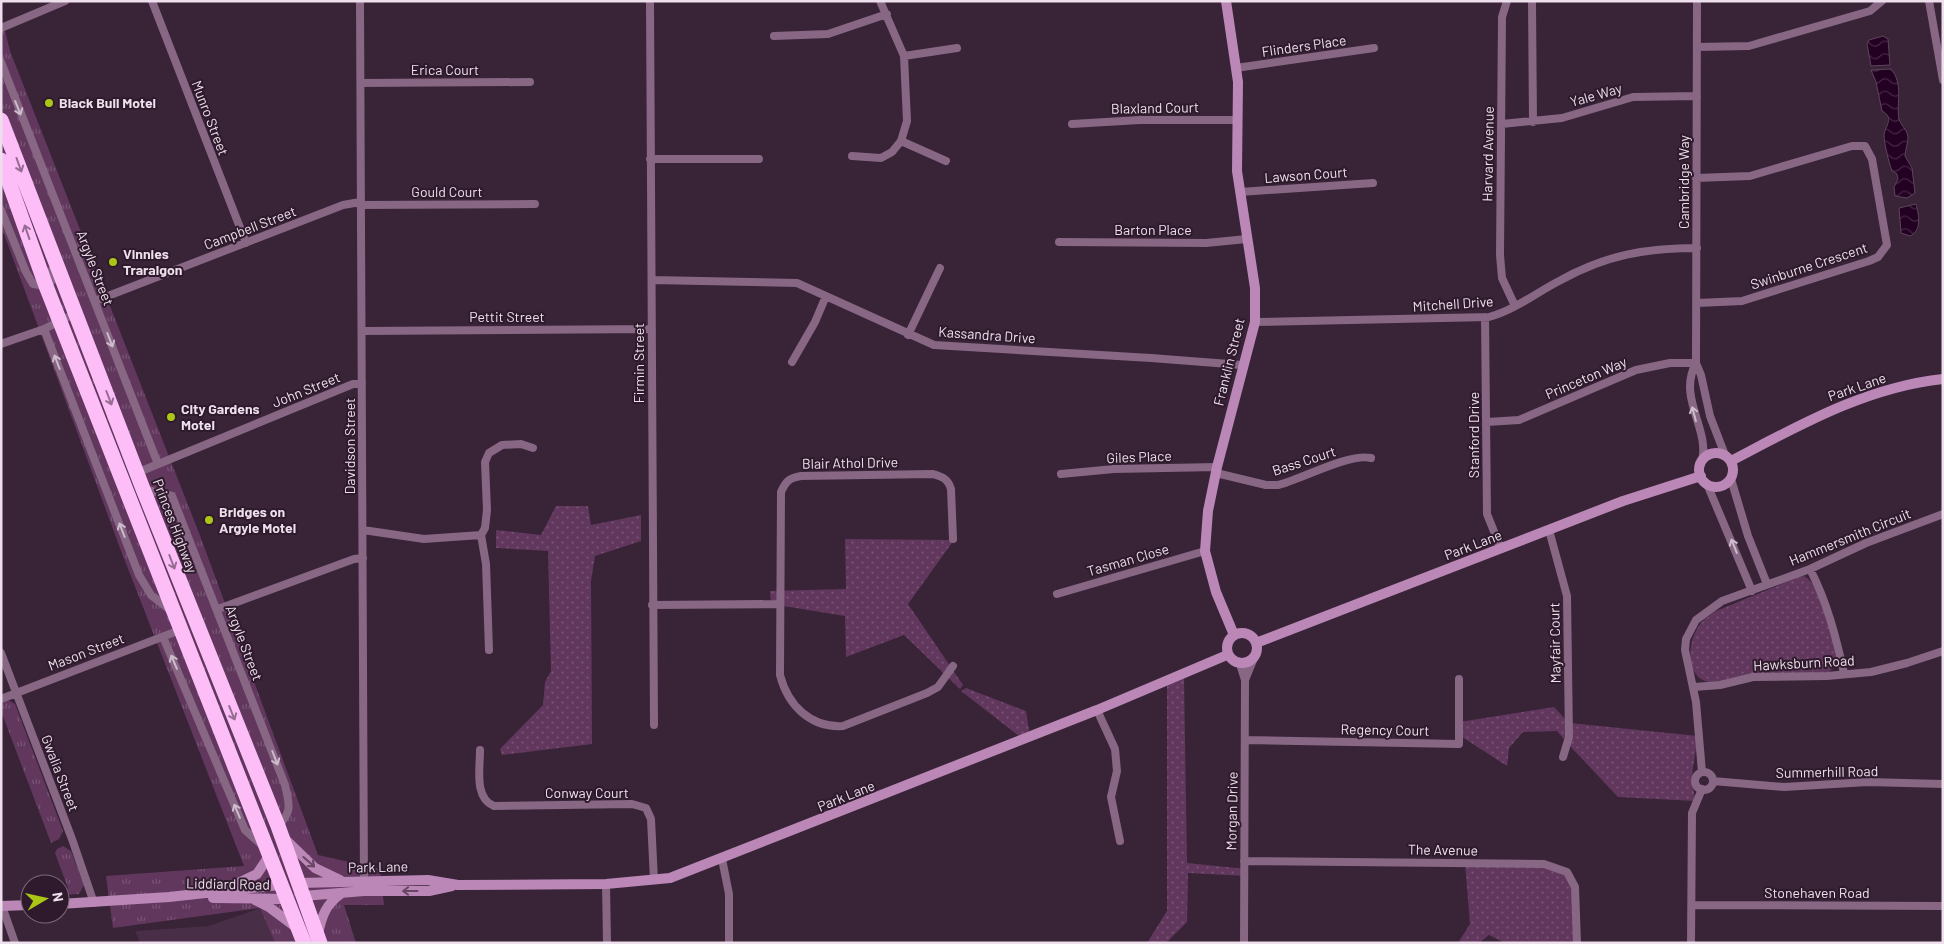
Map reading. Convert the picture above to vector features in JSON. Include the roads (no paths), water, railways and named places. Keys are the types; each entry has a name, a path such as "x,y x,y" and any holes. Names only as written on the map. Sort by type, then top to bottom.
{"highway":[{"name":"Princes Highway","path":"1,120 44,229 69,317 122,479 301,938"},
{"name":"Princes Highway","path":"1,150 4,167 50,282 69,317 137,473 279,830 320,941"},
{"path":"283,892 301,890"}],"street":[{"path":"1,35 5,27 65,1"},
{"name":"Munro Street","path":"152,1 246,243"},
{"name":"Davidson Street","path":"360,1 360,204 363,331 364,886"},
{"name":"Firmin Street","path":"650,1 654,725"},
{"path":"852,156 881,158 892,152 901,141 907,121 904,56 880,1"},
{"name":"Franklin Street","path":"1226,1 1236,68 1238,120 1236,151 1240,192 1255,288 1256,322 1242,365 1217,470 1208,511 1205,551 1219,600 1234,635"},
{"name":"Harvard Avenue","path":"1507,1 1502,16 1500,268 1515,306"},
{"path":"1532,1 1533,122"},
{"name":"Cambridge Way","path":"1697,1 1696,363 1701,375 1710,416 1728,458"},
{"path":"1697,47 1736,47 1766,42 1870,11 1882,1"},
{"path":"1929,1 1943,80"},
{"path":"774,36 828,34 887,14"},
{"path":"904,56 957,48"},
{"name":"Flinders Place","path":"1236,68 1374,48"},
{"name":"Argyle Street","path":"1,62 5,79 95,301 158,464"},
{"name":"Erica Court","path":"361,84 530,82"},
{"name":"Yale Way","path":"1502,124 1562,118 1633,97 1697,96"},
{"name":"Blaxland Court","path":"1072,124 1140,120 1238,120"},
{"path":"901,141 946,161"},
{"name":"Swinburne Crescent","path":"1696,178 1750,176 1852,146 1865,146 1872,159 1887,245 1878,257 1869,261 1742,301 1697,303"},
{"path":"650,159 758,159"},
{"name":"Lawson Court","path":"1240,192 1373,183"},
{"name":"Campbell Street","path":"95,301 343,205 360,204"},
{"name":"Gould Court","path":"360,204 535,204"},
{"path":"1,210 26,272 33,284 50,282 44,248 44,229"},
{"name":"Barton Place","path":"1059,242 1206,243 1248,239"},
{"name":"Mitchell Drive","path":"1256,322 1485,317 1503,313 1569,276 1612,258 1646,249 1697,248"},
{"path":"908,335 940,268"},
{"name":"Kassandra Drive","path":"652,280 797,283 908,335 934,345 1242,365"},
{"path":"792,362 815,322 826,296"},
{"path":"1,344 44,329 69,317"},
{"name":"Stanford Drive","path":"1485,317 1487,514 1501,550"},
{"path":"44,329 139,575 151,595 174,614"},
{"name":"Pettit Street","path":"363,331 652,329"},
{"name":"Cambridge Way","path":"1696,363 1692,371 1690,393 1704,444 1702,461"},
{"name":"Princeton Way","path":"1487,422 1519,420 1636,370 1662,364 1696,363"},
{"name":"Park Lane","path":"1728,458 1822,414 1885,391 1943,379"},
{"name":"John Street","path":"122,479 353,384 362,384"},
{"path":"489,650 486,564 481,535 487,520 485,462 489,453 494,448 512,444 533,448"},
{"path":"1752,591 1728,530 1700,471 1702,461 1711,454 1728,458 1733,473 1731,479 1744,524 1767,584"},
{"name":"Bass Court","path":"1217,470 1266,485 1278,485 1348,460 1362,456 1371,458"},
{"name":"Giles Place","path":"1061,474 1114,469 1217,470"},
{"name":"Blair Athol Drive","path":"953,539 951,489 949,482 944,477 924,474 790,478 781,492 780,676 791,703 816,722 830,727 844,726 938,687 953,666"},
{"path":"1704,480 1721,486 1731,479"},
{"name":"Park Lane","path":"1256,643 1501,550 1623,501 1704,480"},
{"name":"Argyle Street","path":"143,489 172,496 218,609 285,785 289,805 288,816 279,830"},
{"name":"Hammersmith Circuit","path":"1691,943 1692,813 1702,789 1698,787 1695,781 1698,774 1702,772 1694,687 1686,663 1685,650 1686,639 1696,620 1722,602 1810,569 1866,543 1943,514"},
{"path":"1728,530 1744,524"},
{"path":"363,530 424,539 481,535"},
{"name":"Mayfair Court","path":"1548,530 1567,596 1569,737 1562,757"},
{"name":"Tasman Close","path":"1058,594 1205,551"},
{"path":"218,609 354,559 362,558"},
{"path":"1810,569 1826,605 1837,639 1844,673"},
{"path":"652,605 780,604"},
{"name":"Mason Street","path":"1,698 180,630"},
{"path":"1244,633 1250,635 1256,643 1254,658 1240,664 1234,662 1227,655 1226,646 1234,635 1244,633"},
{"path":"163,637 245,830 267,853 257,874 215,892"},
{"name":"Hawksburn Road","path":"1694,687 1720,685 1753,677 1827,676 1871,672 1892,668 1943,651"},
{"name":"Gwalia Street","path":"1,653 72,839 94,903"},
{"name":"Park Lane","path":"301,890 364,886 429,891 458,885 606,884 670,878 1097,710 1227,655"},
{"name":"Morgan Drive","path":"1245,680 1254,658"},
{"name":"Morgan Drive","path":"1240,664 1245,680 1246,740 1244,943"},
{"name":"Regency Court","path":"1246,740 1458,744 1459,679"},
{"path":"1097,710 1116,749 1116,771 1111,797 1120,841"},
{"name":"Conway Court","path":"480,750 483,804 494,806 632,804 646,808 651,819 654,880"},
{"path":"1702,772 1711,775 1713,781 1709,787 1702,789"},
{"name":"Summerhill Road","path":"1713,781 1784,788 1868,782 1943,784"},
{"path":"279,830 315,868 343,887 329,902 321,918 320,941"},
{"path":"722,859 729,894 729,943"},
{"name":"The Avenue","path":"1244,861 1544,864 1566,872 1575,887 1577,943"},
{"path":"606,884 607,943"},
{"name":"Liddiard Road","path":"70,904 215,892 283,892"},
{"name":"Liddiard Road","path":"169,897 252,898 283,892"},
{"path":"252,898 269,907 301,938"},
{"path":"15,943 2,906 20,905"},
{"name":"Stonehaven Road","path":"1692,905 1943,906"}],"water":[{"path":"1883,36 1888,39 1890,65 1871,66 1867,44 1869,40"},
{"path":"1891,69 1895,75 1898,87 1899,119 1908,137 1905,156 1912,168 1915,193 1907,198 1895,196 1894,187 1898,179 1897,174 1892,171 1884,139 1889,119 1882,111 1876,82 1871,70"},
{"path":"1916,204 1919,218 1918,227 1914,234 1910,236 1901,233 1899,208"}],"place":[{"name":"Black Bull Motel","path":"49,103"},
{"name":"Vinnies Traralgon","path":"113,262"},
{"name":"City Gardens Motel","path":"171,417"},
{"name":"Bridges on Argyle Motel","path":"209,520"}]}
